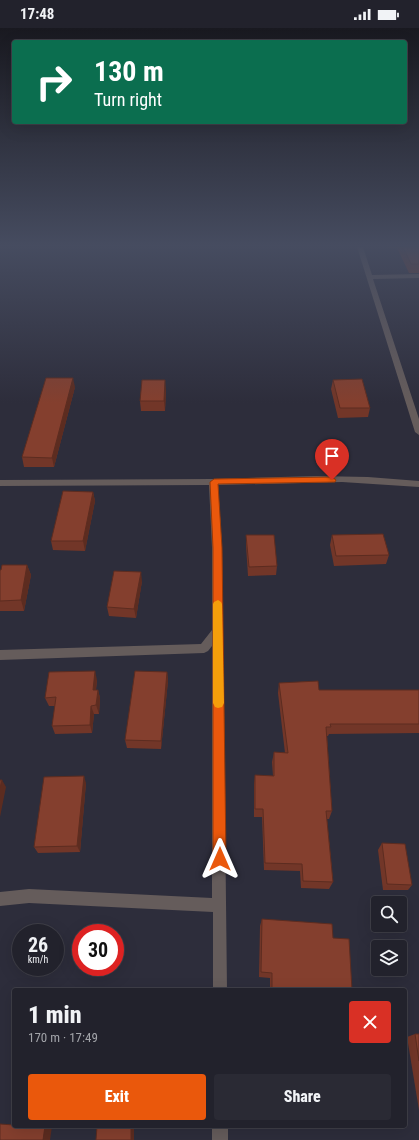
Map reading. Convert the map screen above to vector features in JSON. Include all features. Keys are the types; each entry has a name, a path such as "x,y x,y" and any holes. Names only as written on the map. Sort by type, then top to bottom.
{"street":[{"path":"376,299 419,432"},
{"path":"0,483 214,482 318,479 392,481 419,484"},
{"path":"214,482 217,548 218,631 220,988"},
{"path":"0,655 204,648 218,631"},
{"path":"0,899 28,896 220,905"},
{"path":"220,1128 220,1140"}],"building":[{"path":"46,378 73,378 52,458 22,457"},
{"path":"362,379 370,408 340,408 333,380"},
{"path":"142,380 165,380 164,401 140,401"},
{"path":"63,491 93,492 83,541 51,541"},
{"path":"383,534 389,555 336,556 332,535"},
{"path":"246,535 274,535 277,566 249,567"},
{"path":"2,565 27,565 21,600 0,601 0,570"},
{"path":"114,571 141,572 134,609 107,607"},
{"path":"95,671 93,690 98,690 96,705 91,706 90,725 52,726 56,697 45,698 49,672"},
{"path":"135,671 167,672 161,741 125,740"},
{"path":"318,681 319,690 419,690 419,724 330,724 331,727 326,727 332,811 326,811 333,882 303,881 302,864 265,863 263,809 255,809 255,775 274,776 274,752 288,753 279,683"},
{"path":"84,776 77,846 34,847 44,777"},
{"path":"382,843 405,844 412,885 387,884"},
{"path":"262,919 332,924 333,938 349,939 352,988 272,988 272,973 261,972"},
{"path":"415,1034 419,1034 419,1061"},
{"path":"0,1124 12,1125 12,1128 45,1128 43,1140 0,1140"},
{"path":"97,1128 131,1128 131,1140 96,1140"}],"slow traffic":[{"path":"218,604 218,703"}],"route":[{"path":"220,859 217,548 214,482 318,479 332,480"}]}
